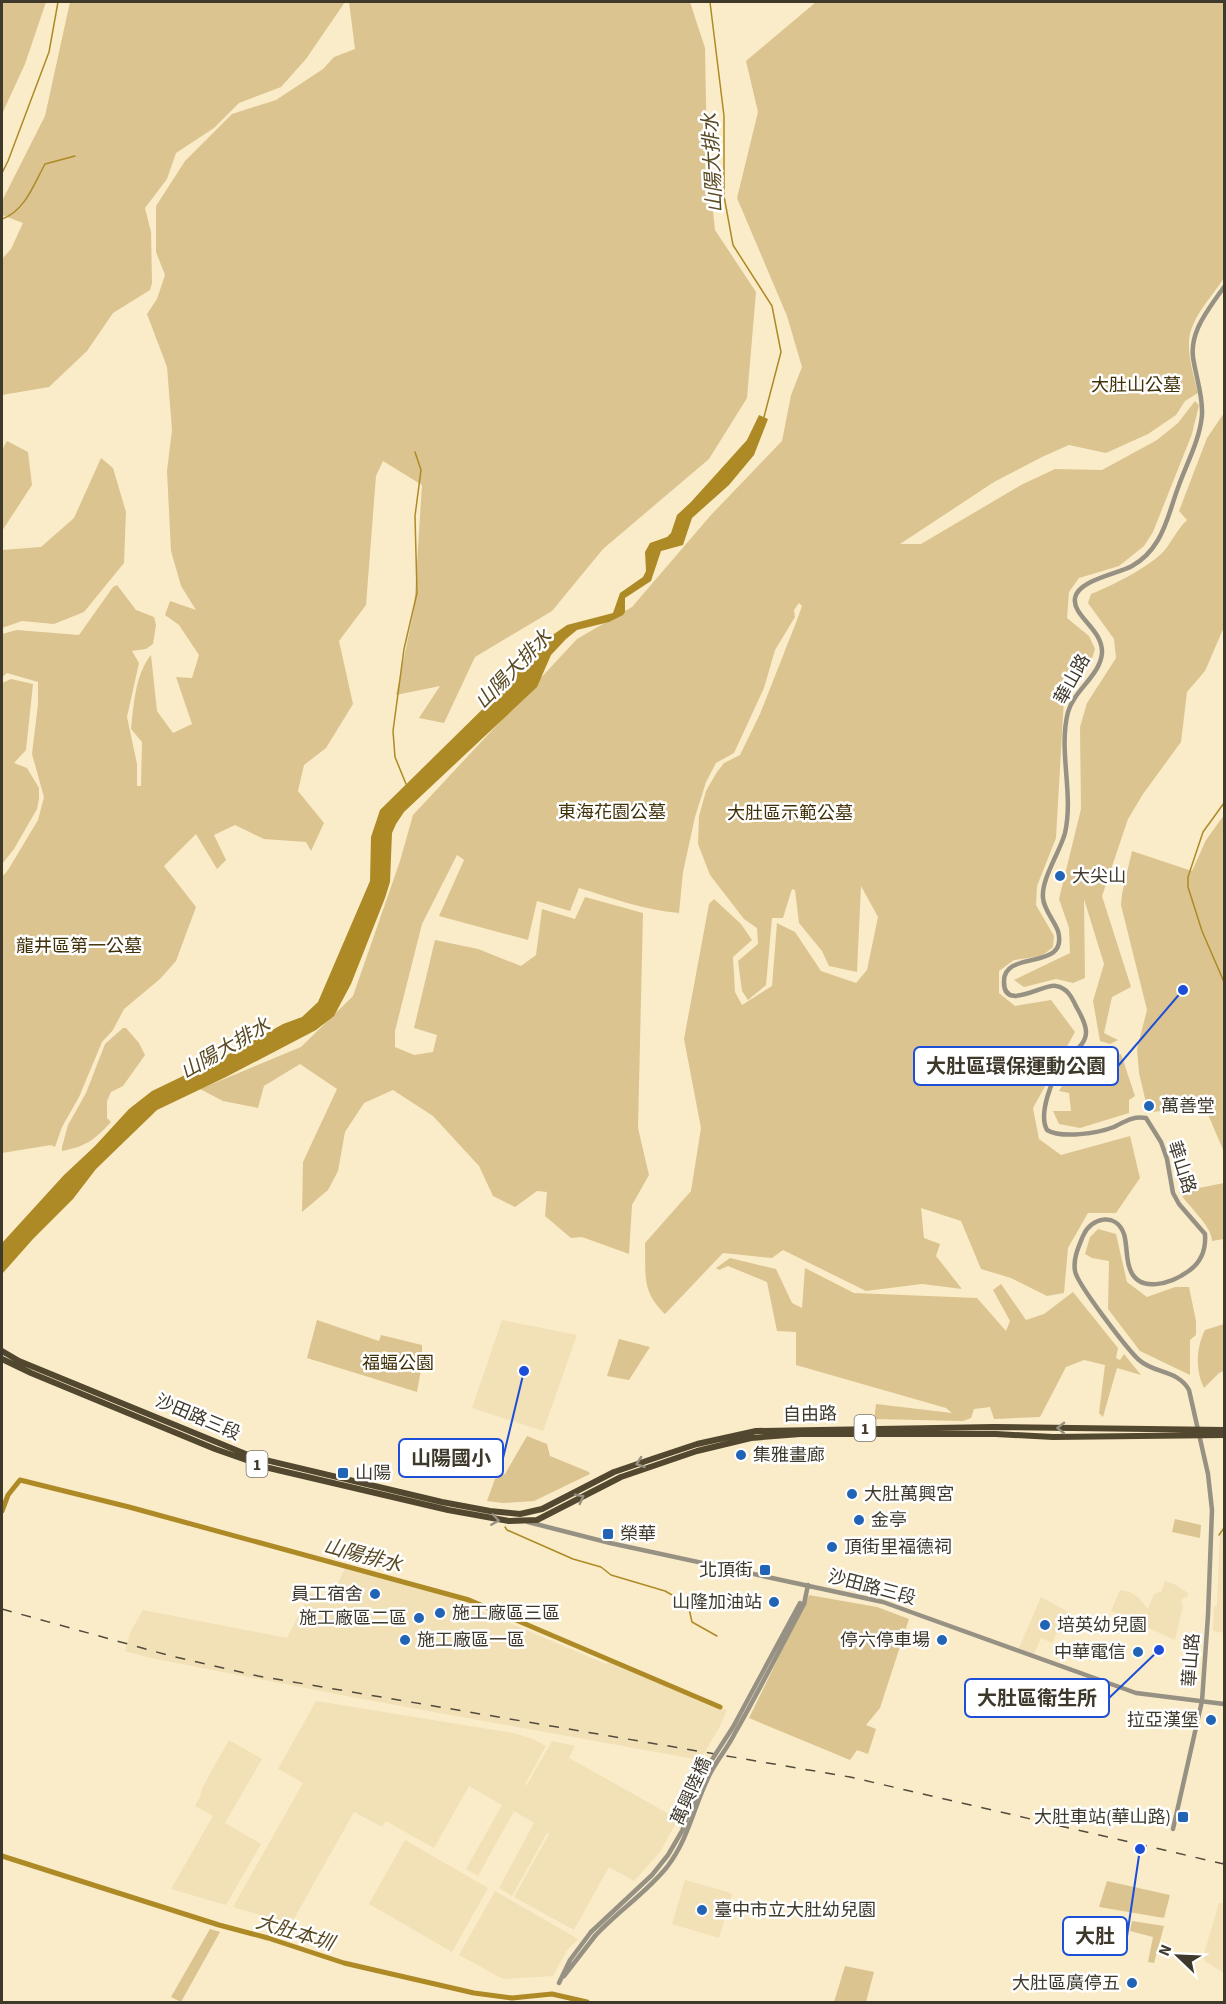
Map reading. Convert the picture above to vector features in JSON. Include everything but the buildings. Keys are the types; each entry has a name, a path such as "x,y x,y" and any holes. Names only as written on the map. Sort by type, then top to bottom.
{"main road":[{"name":"沙田路三段","path":"2,1351 20,1361 253,1457 489,1519 527,1522"},
{"name":"沙田路三段","path":"2,1359 215,1449 269,1468 465,1506 520,1514"},
{"name":"自由路","path":"520,1514 542,1509 614,1472 708,1445 751,1438 800,1434 996,1434 1053,1437 1199,1433 1224,1430"},
{"name":"自由路","path":"1199,1433 1224,1435"},
{"name":"自由路","path":"527,1522 537,1520 621,1478 708,1445"}],"street":[{"name":"華山路","path":"1173,1829 1202,1701 1212,1510 1208,1474 1189,1390 1185,1383 1179,1377 1140,1360 1100,1311 1077,1278 1075,1260 1089,1226 1098,1220 1109,1221 1117,1225 1124,1233 1131,1272 1147,1284 1163,1284 1195,1266 1203,1254 1205,1234 1179,1204 1173,1193 1167,1159 1161,1142 1146,1118 1137,1117 1112,1128 1062,1136 1047,1130 1044,1119 1049,1096 1061,1066 1084,1041 1086,1032 1083,1020 1070,994 1061,988 1050,986 1020,997 1007,991 1004,978 1014,964 1053,954 1058,941 1057,929 1042,894 1065,832 1068,804 1065,736 1067,714 1073,698 1095,670 1102,653 1099,637 1079,612 1074,602 1075,597 1081,586 1132,566 1149,552 1158,540 1201,421 1202,400 1193,359 1195,336 1208,310 1224,287"},
{"path":"520,1514 527,1522"},
{"name":"沙田路三段","path":"527,1522 610,1543 883,1602 1136,1693 1224,1704"},
{"name":"萬興陸橋","path":"593,1934 652,1875 668,1855 682,1832 706,1769 733,1727 802,1604 808,1585"},
{"path":"593,1934 559,1983 570,1960 593,1934"}],"shaded area":[{"path":"759,415 768,419 754,455 729,485 692,518 683,545 661,551 651,581 625,598 623,615 609,622 577,630 566,639 551,655 537,687 404,812 392,833 390,882 385,898 351,984 334,1016 316,1030 157,1110 96,1169 73,1199 2,1274 2,1243 129,1109 152,1091 235,1051 283,1024 302,1017 318,1002 370,881 371,837 380,810 504,688 544,641 567,625 613,613 620,593 643,577 646,571 645,552 650,543 667,537 671,533 677,515 747,440"},
{"path":"502,1320 577,1335 543,1431 472,1408"},
{"path":"1224,1526 1224,1633 1213,1631 1214,1607 1217,1605 1220,1531"},
{"path":"345,1569 473,1604 476,1609 606,1664 611,1660 727,1710 700,1760 357,1698 125,1651 131,1631 143,1610 287,1638 310,1593 329,1600"},
{"path":"1165,1581 1188,1593 1181,1603 1183,1606 1175,1640 1111,1611 1120,1590 1138,1597 1148,1609 1154,1594 1161,1592"},
{"name":"培英幼兒園","path":"1041,1597 1068,1612 1052,1643 1041,1638 1034,1654 1019,1648"},
{"path":"316,1701 513,1733 533,1739 546,1746 526,1786 552,1741 575,1746 569,1758 678,1819 660,1852 634,1881 609,1867 574,1930 514,1897 549,1834 547,1833 512,1896 499,1888 534,1823 514,1811 478,1876 466,1869 502,1805 469,1786 434,1848 386,1821 382,1827 354,1812 291,1924 233,1907 303,1783 278,1769"},
{"path":"229,1740 262,1759 225,1823 261,1844 226,1905 171,1889 213,1816 195,1806 202,1788"},
{"path":"405,1840 488,1888 452,1952 369,1904"},
{"name":"臺中市立大肚幼兒園","path":"685,1880 731,1893 719,1938 672,1924"},
{"path":"495,1891 578,1939 567,1950 553,1976 503,1979 459,1955"},
{"path":"1219,1903 1224,1903 1224,1973 1206,1962 1203,1957"}],"green space":[{"path":"2,2 46,2 25,64 2,114"},
{"path":"70,2 345,2 306,59 281,87 239,103 214,128 176,153 167,179 145,208 151,232 152,283 150,290 113,313 87,351 49,387 2,395 2,259 11,249 23,223 2,215 2,201 45,116"},
{"name":"龍井區第一公墓","path":"349,2 690,2 705,48 707,155 715,230 756,292 747,398 709,459 603,549 552,611 475,657 444,723 419,718 440,686 396,695 414,610 422,485 383,461 376,476 366,605 339,641 353,704 326,748 304,765 298,791 324,823 311,851 306,842 264,839 235,825 214,835 226,860 217,869 196,834 164,866 196,907 176,961 160,979 124,1009 113,1030 102,1042 55,1147 51,1145 2,1153 2,877 38,820 44,797 32,754 38,704 38,682 7,673 2,677 2,634 17,630 79,635 113,587 117,585 136,610 154,617 156,625 153,644 146,649 132,651 139,663 127,717 137,764 137,786 141,786 142,742 131,729 134,700 138,681 151,655 157,711 173,733 192,724 176,677 192,678 199,655 179,625 165,615 170,601 196,610 181,586 171,551 167,471 172,430 167,367 147,314 157,299 165,275 156,252 156,206 185,161 232,114 276,100 323,69 334,57 355,49"},
{"path":"816,2 1224,2 1224,278 1198,316 1191,332 1189,354 1198,393 1185,401 1176,415 1148,434 1106,453 1069,445 1044,456 994,482 900,544 921,544 1021,485 1055,469 1102,470 1157,440 1178,423 1195,401 1199,405 1192,434 1153,532 1144,546 1119,566 1079,578 1069,592 1067,618 1089,636 1095,649 1086,669 1064,698 1056,838 1037,886 1036,905 1054,936 1053,947 1042,956 1014,960 999,971 999,993 1015,1006 1051,1000 1075,1032 1033,1108 1039,1139 1061,1155 1130,1136 1140,1178 1116,1213 1088,1213 1068,1248 1064,1293 1047,1296 1011,1278 981,1269 961,1221 921,1208 924,1238 940,1244 936,1256 962,1289 922,1284 866,1291 783,1250 772,1258 723,1253 665,1314 657,1306 648,1290 645,1273 645,1243 691,1191 701,1128 684,1039 709,904 714,899 741,924 752,940 733,957 735,992 742,1005 772,986 777,923 795,932 821,971 856,983 867,970 878,917 861,886 857,972 829,966 822,951 799,923 795,890 792,889 783,918 772,918 766,985 748,1000 742,991 738,961 758,944 757,928 744,919 710,875 698,844 699,816 706,791 724,763 740,755 760,714 797,620 802,606 799,603 794,610 795,617 775,650 764,688 734,753 716,763 706,782 695,817 683,872 679,913 616,900 579,888 570,911 537,901 528,940 439,916 464,860 457,855 422,924 395,1031 395,1047 414,1055 433,1052 437,1035 414,1028 435,940 478,949 521,966 536,955 542,909 575,919 585,897 643,913 638,1128 649,1175 632,1205 629,1254 582,1237 571,1238 545,1216 547,1192 537,1191 515,1207 493,1196 479,1166 433,1116 393,1090 364,1103 345,1132 338,1171 328,1190 302,1212 303,1162 337,1089 300,1064 264,1086 258,1108 223,1101 200,1089 301,1047 353,996 400,861 413,815 577,639 632,607 711,515 782,441 791,395 802,367 787,316 737,198 758,112 746,61"},
{"path":"1224,413 1224,627 1205,671 1187,692 1181,742 1143,794 1128,819 1102,896 1131,987 1112,997 1104,1033 1118,1040 1110,1044 1100,1041 1093,1001 1104,964 1084,899 1085,978 1073,983 1056,979 1024,987 1014,980 1070,953 1069,928 1059,899 1081,809 1080,727 1087,703 1116,658 1114,639 1088,603 1091,594 1128,577 1154,560 1164,551 1187,520 1179,511 1207,438"},
{"path":"7,441 28,452 32,485 2,531 2,450"},
{"path":"101,458 113,468 126,512 124,563 84,612 54,624 22,621 2,628 2,550 41,547 74,518"},
{"path":"11,679 33,684 26,750 14,763 27,768 39,788 39,799 37,809 14,849 2,864 2,683"},
{"path":"1224,815 1224,1152 1204,1105 1148,1111 1139,1073 1137,1049 1147,1010 1121,905 1132,851 1192,871 1206,840"},
{"path":"123,1028 126,1028 139,1043 145,1055 123,1086 111,1092 107,1101 107,1118 111,1122 90,1141 62,1151 68,1125 86,1093 105,1044"},
{"path":"1121,1054 1135,1096 1129,1100 1129,1113 1080,1128 1059,1124 1053,1111 1071,1111 1069,1093 1059,1091 1080,1057 1085,1059"},
{"path":"1224,1183 1224,1239 1212,1241 1204,1223 1179,1192"},
{"path":"1098,1229 1116,1234 1127,1282 1147,1297 1175,1287 1189,1287 1196,1321 1196,1335 1190,1340 1190,1375 1140,1351 1108,1309 1109,1261 1092,1258 1085,1254 1090,1237"},
{"path":"730,1258 776,1269 792,1303 802,1308 805,1268 854,1293 977,1298 1006,1331 1010,1321 993,1290 1001,1284 1026,1320 1044,1314 1073,1292 1118,1348 1116,1358 1120,1360 1124,1354 1141,1375 1117,1368 1103,1417 1099,1413 1105,1365 1084,1360 1066,1367 1040,1417 994,1419 990,1407 974,1409 971,1418 963,1421 874,1419 876,1404 952,1413 946,1408 796,1365 796,1332 777,1331 767,1282 728,1266 719,1270 716,1268"},
{"name":"福蝠公園","path":"317,1320 379,1341 381,1335 422,1345 422,1364 417,1392 307,1358"},
{"path":"1224,1324 1224,1371 1204,1388 1198,1366 1198,1352 1202,1337 1205,1330"},
{"path":"619,1339 650,1347 629,1380 607,1376"},
{"path":"527,1436 547,1444 550,1456 590,1474 534,1501 503,1503 487,1501 495,1479 505,1474"},
{"path":"1175,1519 1201,1525 1200,1538 1172,1532"},
{"path":"809,1595 877,1607 909,1619 880,1708 866,1725 876,1729 868,1754 857,1750 850,1760 749,1718"},
{"path":"1107,1881 1170,1895 1164,1918 1099,1907"},
{"path":"1132,1921 1164,1926 1154,1963 1148,1962 1153,1937 1130,1931"},
{"path":"210,1929 220,1932 181,2002 171,1997"},
{"path":"845,1966 874,1972 866,2002 834,2002"}],"waterway":[{"path":"2,173 49,52 58,2"},
{"name":"山陽大排水","path":"710,2 724,116 724,196 733,245 772,306 781,352 764,417"},
{"path":"2,219 17,210 23,203 45,164 75,156"},
{"path":"406,784 395,757 393,731 404,649 417,593 415,516 421,470 415,452"},
{"path":"1224,803 1203,832 1188,877 1188,887 1202,931 1224,982"},
{"name":"山陽排水","path":"2,1511 8,1495 20,1480 129,1507 469,1600 720,1707"},
{"path":"505,1527 507,1530 573,1559 601,1567 611,1575 665,1591 688,1604 692,1622 717,1636"},
{"path":"1219,1535 1224,1528"},
{"name":"大肚本圳","path":"2,1856 344,1963 474,1993 512,1998 552,1994 587,2002"}],"railway":[{"path":"2,1609 171,1656 258,1676 850,1777 1224,1864"}],"place":[{"name":"大尖山","path":"1060,876"},
{"name":"大肚區環保運動公園","path":"1183,990"},
{"name":"萬善堂","path":"1149,1106"},
{"name":"山陽國小","path":"524,1371"},
{"name":"集雅畫廊","path":"741,1455"},
{"name":"山陽","path":"343,1473"},
{"name":"大肚萬興宮","path":"852,1494"},
{"name":"金亭","path":"859,1520"},
{"name":"榮華","path":"608,1534"},
{"name":"頂街里福德祠","path":"832,1547"},
{"name":"北頂街","path":"765,1570"},
{"name":"員工宿舍","path":"375,1594"},
{"name":"山隆加油站","path":"774,1602"},
{"name":"施工廠區三區","path":"440,1613"},
{"name":"施工廠區二區","path":"419,1618"},
{"name":"培英幼兒園","path":"1045,1625"},
{"name":"施工廠區一區","path":"405,1640"},
{"name":"停六停車場","path":"942,1640"},
{"name":"大肚區衛生所","path":"1159,1650"},
{"name":"中華電信","path":"1138,1652"},
{"name":"拉亞漢堡","path":"1211,1720"},
{"name":"大肚車站(華山路)","path":"1183,1817"},
{"name":"大肚","path":"1140,1849"},
{"name":"臺中市立大肚幼兒園","path":"702,1910"},
{"name":"大肚區廣停五","path":"1132,1983"}],"park label":[{"name":"大肚山公墓","path":"1136,385"},
{"name":"東海花園公墓","path":"612,812"},
{"name":"大肚區示範公墓","path":"790,813"}]}
